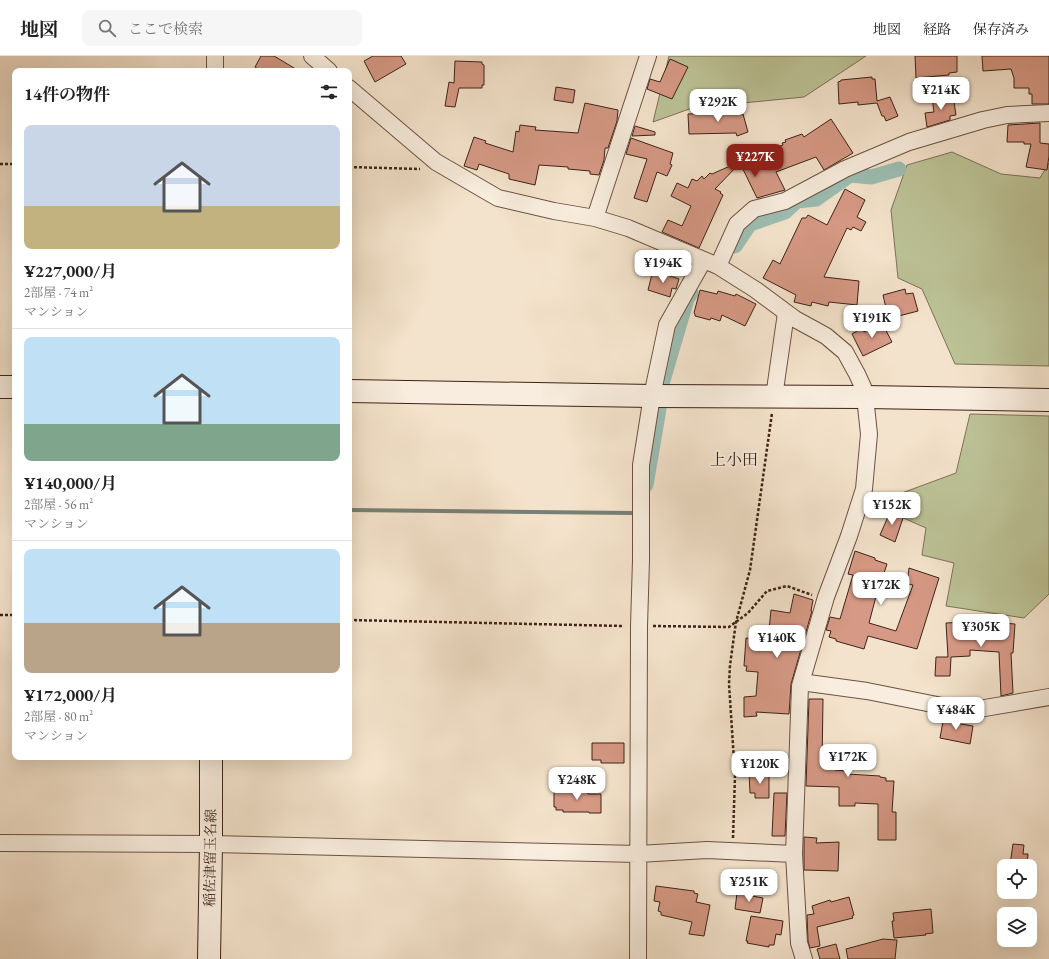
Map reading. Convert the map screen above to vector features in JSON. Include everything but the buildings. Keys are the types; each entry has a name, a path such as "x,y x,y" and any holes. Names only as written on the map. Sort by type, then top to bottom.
{"street":[{"path":"215,56 215,68"},
{"path":"312,56 326,68"},
{"path":"595,218 648,56"},
{"path":"352,91 436,162 498,198 554,211 595,218 628,228 703,261 718,266 756,290 795,319 826,336 845,352 860,380 865,397 869,434 864,489 849,536 826,597 800,686 794,854 799,943 804,959"},
{"path":"718,266 737,224 754,209 785,201 845,169 909,142 984,120 1007,115 1049,113"},
{"path":"638,959 641,465 652,396 667,325 703,261"},
{"path":"774,397 786,313"},
{"path":"0,387 12,387"},
{"path":"352,391 1049,400"},
{"path":"801,682 867,691 967,710 1049,697"},
{"name":"稲佐津留玉名線","path":"209,959 211,760"},
{"path":"0,842 211,844 638,854 707,850 794,854"}],"path":[{"path":"352,167 423,169 436,162"},
{"path":"0,164 12,164"},
{"path":"733,851 734,776 729,684 730,665 736,622 750,570 774,397"},
{"path":"352,620 729,627 748,613 767,591 787,586 812,595 826,597"},
{"path":"0,615 12,616"}],"green space":[{"path":"669,56 866,56 804,97 692,108 653,122"},
{"path":"952,152 1001,174 1040,178 1049,163 1049,366 955,364 922,289 898,278 891,210 907,165"},
{"path":"970,414 1049,416 1049,594 1024,618 946,606 954,563 922,555 926,528 872,504 956,473"}],"waterway":[{"path":"735,246 750,224 785,212 797,201 816,199 850,175 871,177 899,169"},
{"path":"662,384 687,299 691,293"},
{"path":"646,485 659,409"},
{"path":"352,510 632,513"}],"district":[{"name":"上小田","path":"734,459"}]}
